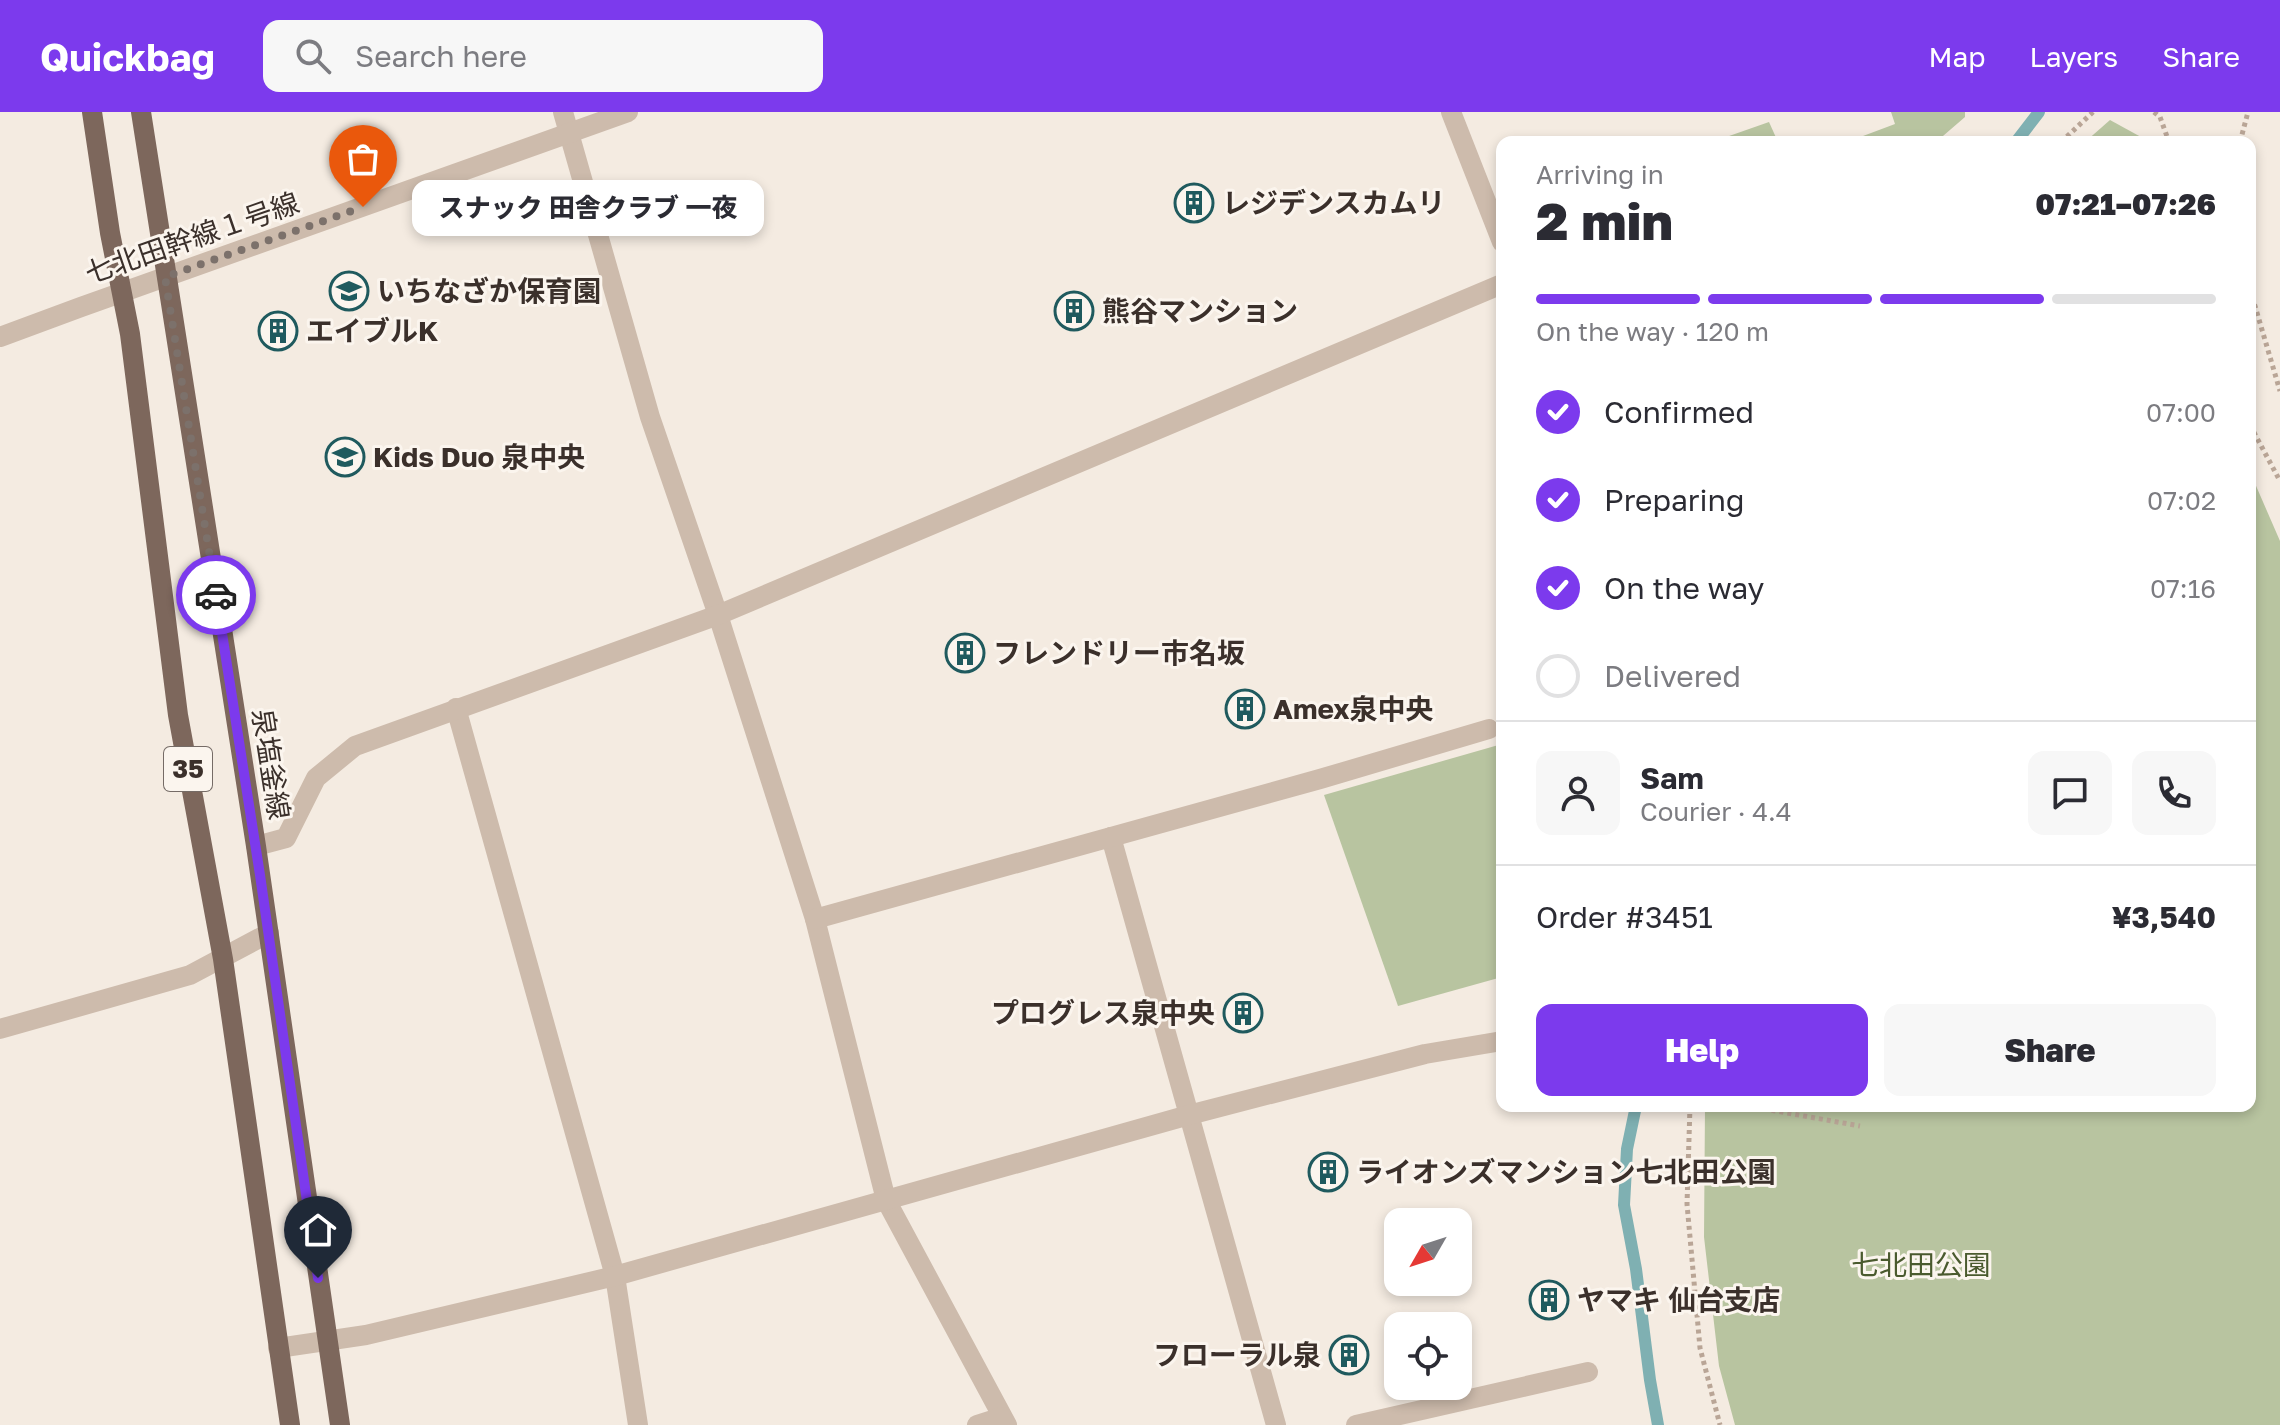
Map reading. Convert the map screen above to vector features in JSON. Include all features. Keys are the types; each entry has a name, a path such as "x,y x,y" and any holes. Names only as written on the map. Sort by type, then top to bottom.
{"main road":[{"name":"35","path":"92,112 110,233 130,334 178,715 223,959 290,1425"},
{"name":"泉塩釜線","path":"141,112 256,846 340,1425"}],"street":[{"path":"563,112 650,417 718,615 815,919 886,1200 1005,1421 977,1425"},
{"name":"七北田幹線１号線","path":"0,337 628,112"},
{"path":"1451,112 1496,227"},
{"path":"256,846 286,838 316,778 355,746 718,615 1496,287"},
{"path":"456,708 615,1276 638,1425"},
{"path":"815,919 1489,729"},
{"path":"1111,837 1276,1425"},
{"path":"0,1029 190,975 269,933"},
{"path":"278,1348 366,1335 615,1276 1189,1115 1425,1054 1496,1042"},
{"path":"1356,1425 1588,1372"}],"path":[{"path":"2067,136 2093,112"},
{"path":"2154,112 2160,117 2167,136"},
{"path":"2242,136 2248,112"},
{"path":"2256,309 2280,391"},
{"path":"2256,436 2280,481"},
{"path":"1690,1112 1687,1204 1700,1348 1720,1425"},
{"path":"1782,1112 1860,1126"}],"green space":[{"path":"1891,112 1965,112 1965,117 1943,136 1863,136 1895,124"},
{"path":"2110,120 2139,136 2092,136"},
{"path":"1769,122 1775,136 1729,136"},
{"name":"七北田公園","path":"2256,486 2280,541 2280,1425 1735,1425 1719,1366 1704,1237 1705,1112 2256,1112"},
{"path":"1496,746 1496,979 1398,1006 1324,795"}],"waterway":[{"path":"2021,136 2039,112"},
{"path":"1635,1112 1627,1149 1624,1205 1658,1425"}],"way so far":[{"path":"216,595 165,277 363,207"}],"place":[{"name":"レジデンスカムリ","path":"1194,203"},
{"name":"スナック 田舎クラブ 一夜","path":"363,207"},
{"name":"いちなざか保育園","path":"349,291"},
{"name":"熊谷マンション","path":"1074,311"},
{"name":"エイブルK","path":"278,331"},
{"name":"Kids Duo 泉中央","path":"345,457"},
{"name":"フレンドリー市名坂","path":"965,653"},
{"name":"Amex泉中央","path":"1245,709"},
{"name":"プログレス泉中央","path":"1243,1013"},
{"name":"ライオンズマンション七北田公園","path":"1328,1172"},
{"name":"ヤマキ 仙台支店","path":"1549,1300"},
{"name":"フローラル泉","path":"1349,1355"}],"route":[{"path":"216,595 318,1278"}]}
